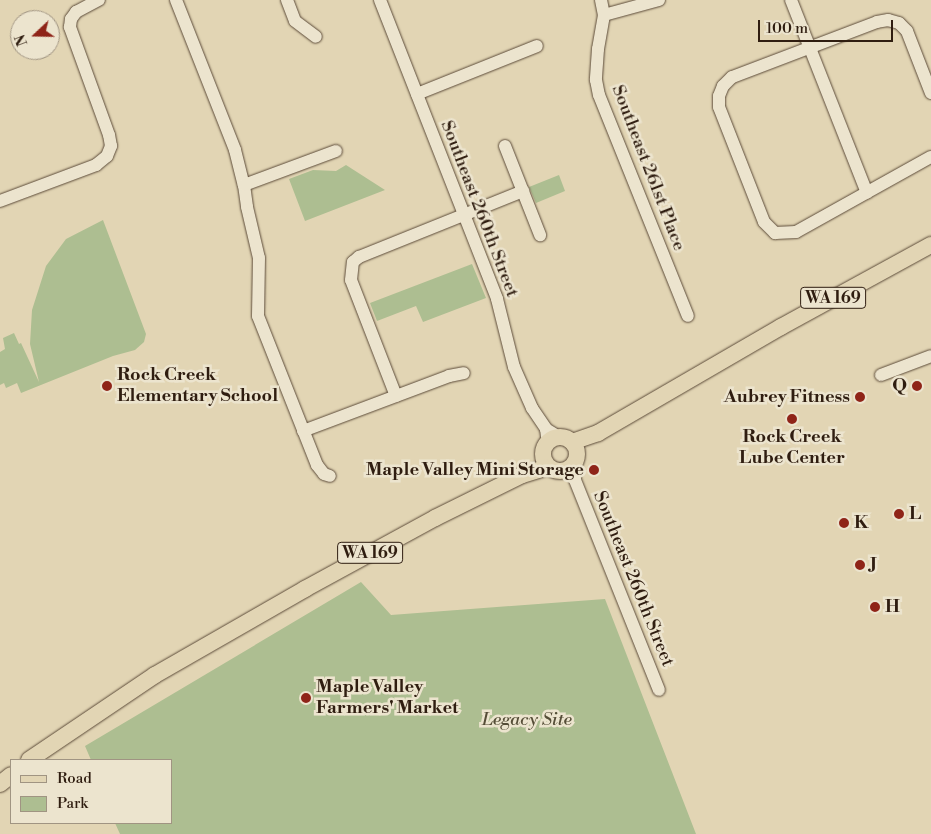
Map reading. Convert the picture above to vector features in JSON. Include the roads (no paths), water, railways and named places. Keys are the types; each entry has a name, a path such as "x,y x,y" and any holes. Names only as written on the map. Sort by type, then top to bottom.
{"main road":[{"name":"WA 169","path":"30,759 148,680 242,625 435,518 561,454 781,327 931,245"},
{"path":"0,784 10,776"}],"street":[{"path":"0,201 96,165 107,156 111,146 109,135 70,27 71,19 76,12 99,0"},
{"path":"176,0 235,150 259,258 258,316 317,465 324,474 330,476"},
{"path":"287,0 295,21 316,37"},
{"name":"Southeast 260th Street","path":"380,0 497,299 507,346 516,374 532,408 561,454 659,690"},
{"name":"Southeast 261st Place","path":"601,0 604,14 598,49 596,80 599,95 688,316"},
{"path":"604,14 659,0"},
{"path":"791,0 867,193"},
{"path":"931,93 907,31 899,23 888,20 877,22 732,77 721,91 718,106 764,222 774,233 796,232 931,157"},
{"path":"417,94 537,46"},
{"path":"505,146 540,235"},
{"path":"244,185 336,152"},
{"path":"396,396 351,280 352,266 359,257 523,191"},
{"path":"881,374 931,356"},
{"path":"304,432 449,376 464,373"}],"place":[{"name":"Rock Creek Elementary School","path":"107,386"},
{"name":"Q","path":"917,386"},
{"name":"Aubrey Fitness","path":"860,397"},
{"name":"Rock Creek Lube Center","path":"792,419"},
{"name":"Maple Valley Mini Storage","path":"594,470"},
{"name":"L","path":"899,514"},
{"name":"K","path":"844,523"},
{"name":"J","path":"860,565"},
{"name":"H","path":"875,607"},
{"name":"Maple Valley Farmers' Market","path":"306,698"}],"park label":[{"name":"Legacy Site","path":"527,720"}]}
